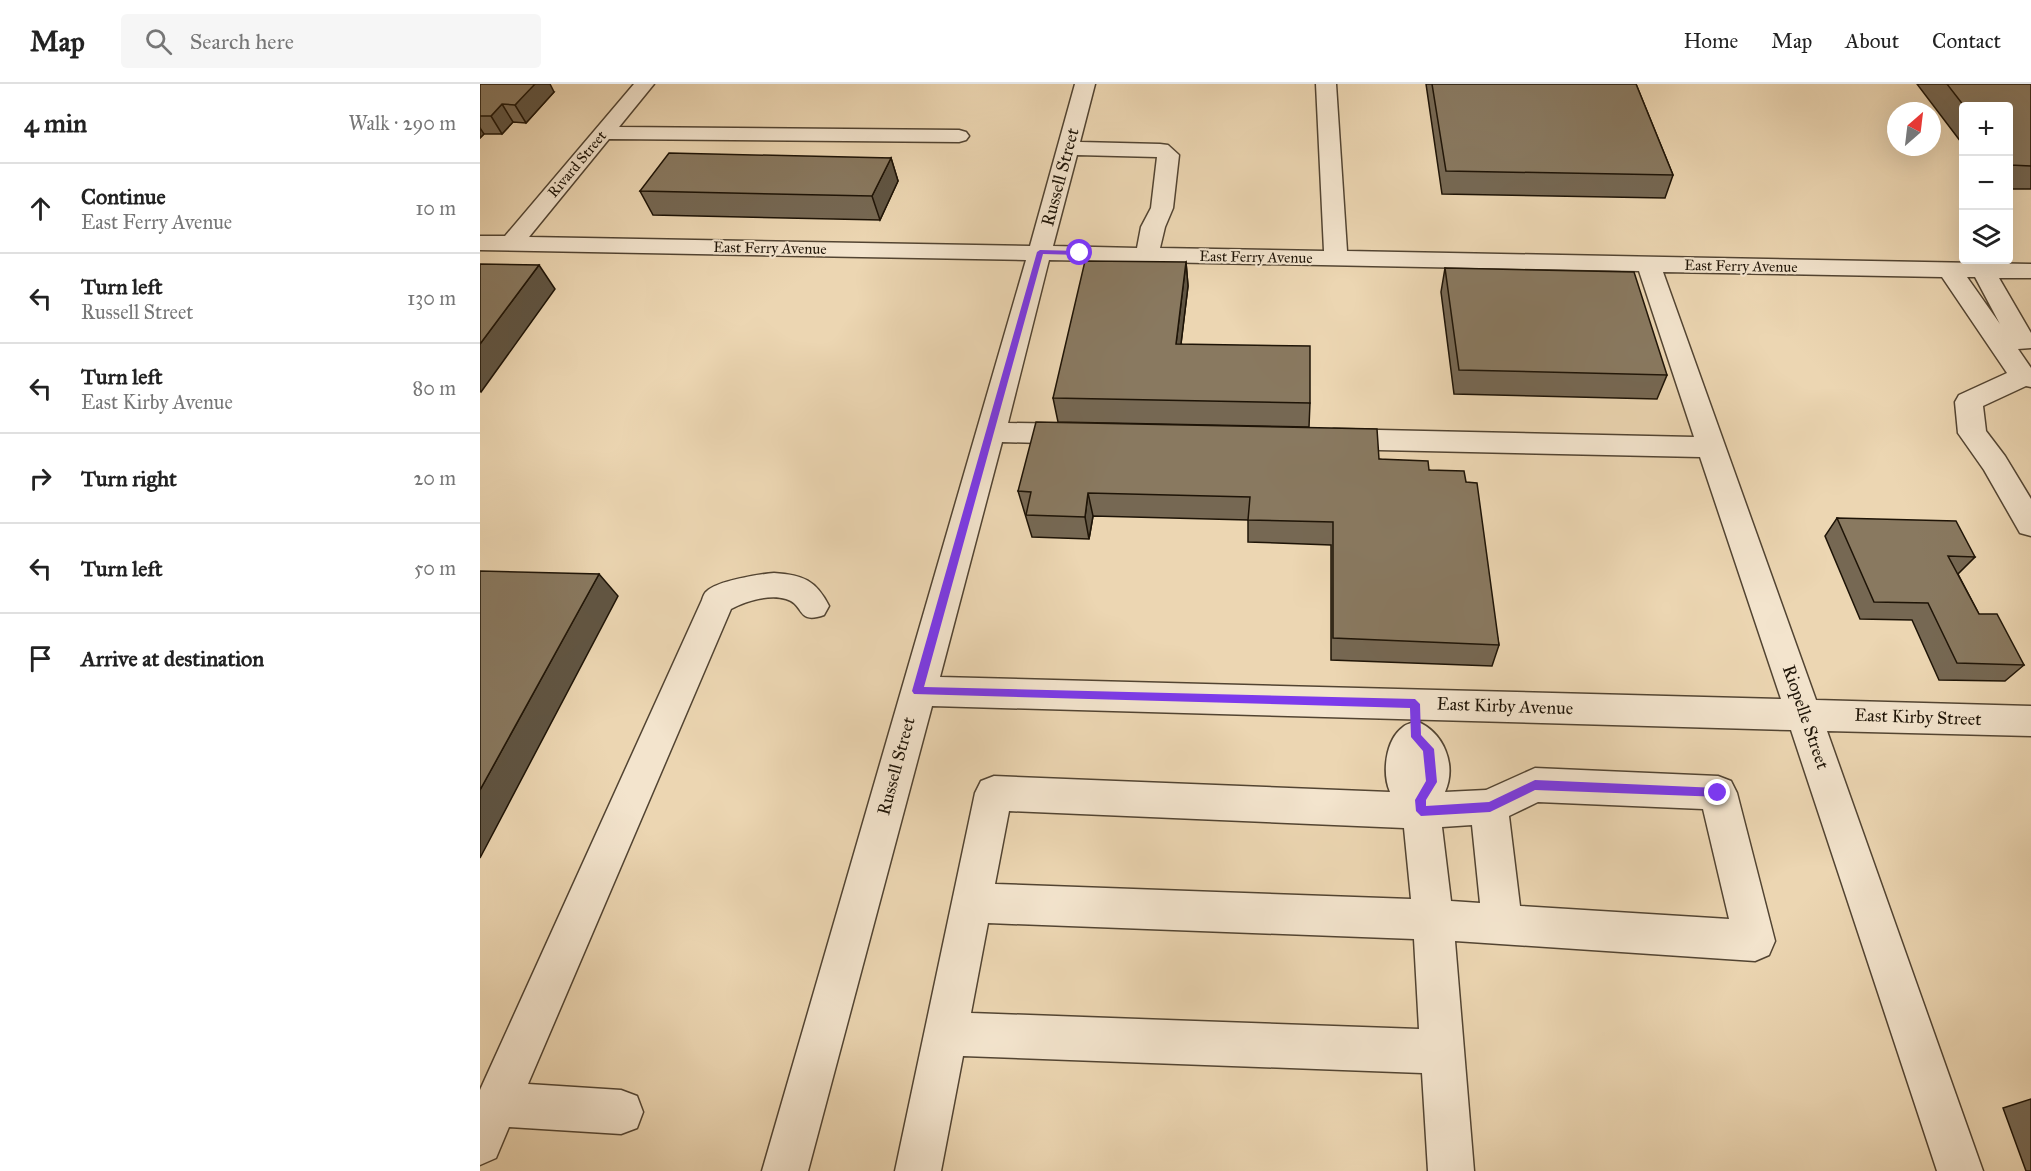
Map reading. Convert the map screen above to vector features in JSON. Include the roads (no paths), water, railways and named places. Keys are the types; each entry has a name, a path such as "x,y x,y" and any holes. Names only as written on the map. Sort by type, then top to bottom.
{"street":[{"name":"Rivard Street","path":"511,244 644,84"},
{"name":"Russell Street","path":"785,1171 991,432 1085,84"},
{"path":"1326,84 1336,258"},
{"path":"603,133 959,136"},
{"path":"1068,148 1160,150 1168,155 1162,208 1153,227 1147,254"},
{"name":"East Ferry Avenue","path":"480,243 2031,271"},
{"name":"Riopelle Street","path":"1649,265 1960,1171"},
{"path":"1950,270 2028,369"},
{"path":"1983,270 2028,369"},
{"path":"2028,369 1969,402 1972,433 1995,463 2031,525"},
{"path":"991,432 1106,435"},
{"path":"1308,439 1713,447"},
{"path":"621,1112 488,1123 718,600 751,586 791,587 805,594 813,606"},
{"name":"East Kirby Avenue","path":"917,691 1416,720 1805,714"},
{"name":"East Kirby Street","path":"1805,714 2031,720"},
{"path":"1416,720 1428,749 1431,782 1421,805 1451,1171"},
{"path":"918,1171 994,793 1490,807 1535,785 1718,793 1755,941 1432,920 973,903"},
{"path":"1490,807 1502,924"},
{"path":"946,1034 1441,1052"}]}
